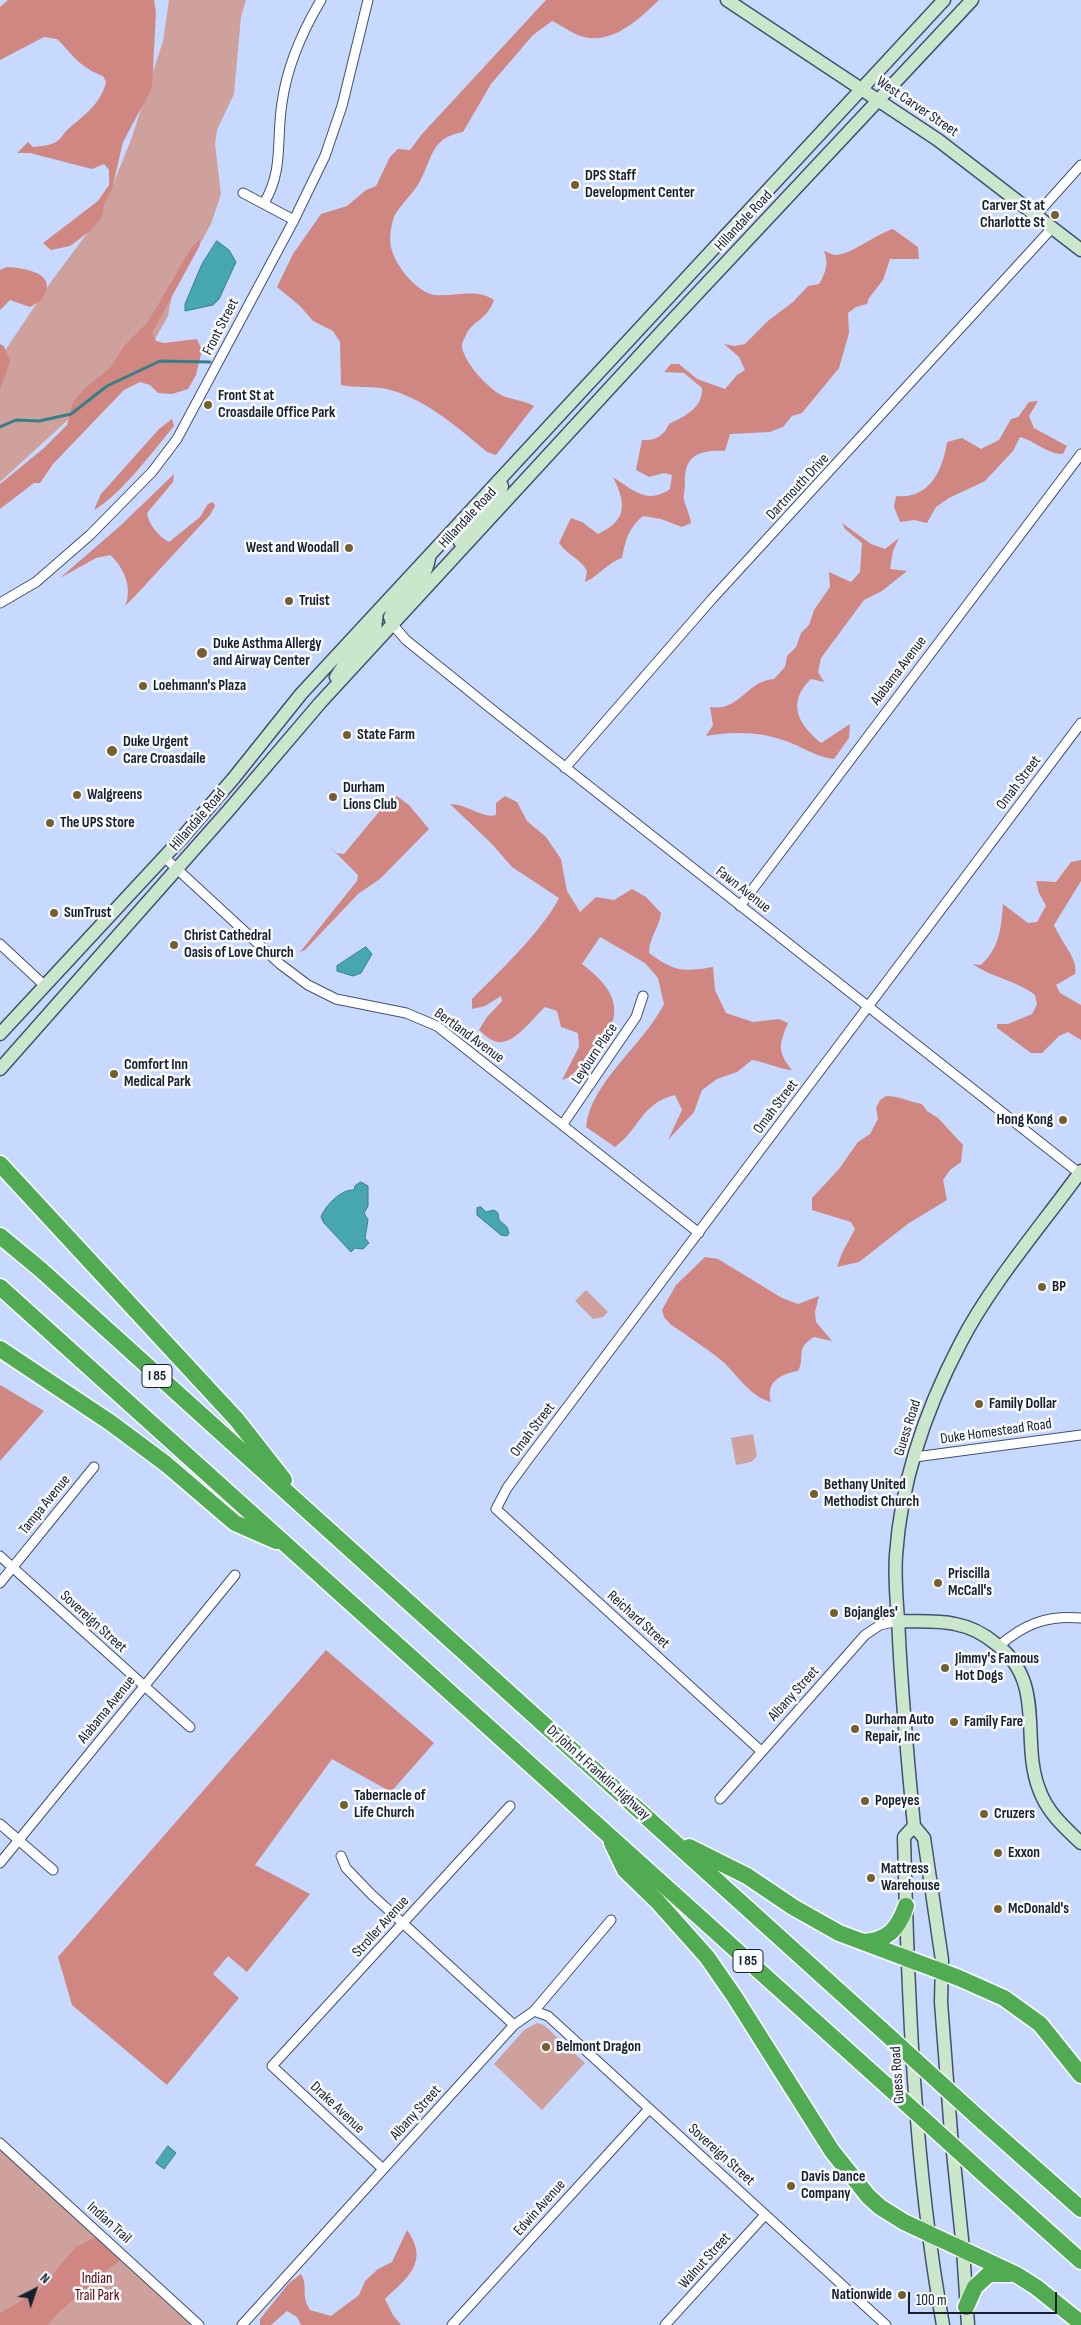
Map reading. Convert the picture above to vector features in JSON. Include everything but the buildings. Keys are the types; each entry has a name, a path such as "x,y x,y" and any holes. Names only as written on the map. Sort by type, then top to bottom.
{"highway":[{"path":"0,1164 237,1420 314,1517"},
{"name":"I 85","path":"0,1236 314,1517"},
{"name":"I 85","path":"0,1287 1081,2261"},
{"path":"0,1349 111,1423 166,1464 235,1523 289,1546"},
{"name":"Dr John H Franklin Highway","path":"314,1517 1081,2209"},
{"path":"661,1830 715,1861 747,1876 793,1907 839,1933 992,1992 1018,2006 1040,2024 1081,2075"},
{"path":"608,1835 625,1870 657,1901 707,1957 734,1996 832,2151 853,2180 880,2207 930,2235 1017,2275 1036,2287 1081,2323"},
{"path":"862,1942 882,1939 890,1935 898,1924 906,1906"},
{"path":"966,2307 975,2287 989,2274 1017,2275"}],"main road":[{"name":"West Carver Street","path":"727,0 943,143 1081,250"},
{"name":"Hillandale Road","path":"0,1034 164,857 233,779 301,694 944,0"},
{"name":"Hillandale Road","path":"0,1069 177,869 320,703 665,328 972,0"},
{"path":"446,566 462,537 500,494 502,486 498,481"},
{"path":"392,626 390,617 392,612 428,568 429,555"},
{"path":"320,703 349,657 375,629 377,612"},
{"name":"Guess Road","path":"968,2325 941,2002 942,1972 924,1838 914,1826 902,1712 896,1573 898,1537 915,1457 933,1401 960,1342 992,1294 1080,1172"},
{"path":"898,1621 957,1624 982,1634 999,1646 1010,1657 1019,1670 1028,1693 1035,1776 1039,1790 1053,1816 1081,1843"},
{"name":"Guess Road","path":"914,1826 904,1837 916,2106 930,2235 943,2325"}],"street":[{"path":"264,203 276,180 282,103 289,66 321,0"},
{"name":"Front Street","path":"0,603 36,582 55,567 124,502 165,456 200,396 315,177 334,132 355,59 368,0"},
{"path":"1037,214 1081,165"},
{"path":"243,193 294,220"},
{"name":"Dartmouth Drive","path":"566,768 712,599 1053,227"},
{"name":"Alabama Avenue","path":"740,906 1081,454"},
{"name":"Fawn Avenue","path":"392,626 566,768 1080,1172"},
{"name":"Omah Street","path":"496,1509 507,1488 1081,723"},
{"name":"Bertland Avenue","path":"164,857 301,981 336,999 406,1012 437,1026 699,1233"},
{"path":"0,944 44,985"},
{"name":"Leyburn Place","path":"563,1124 636,1017 643,996"},
{"name":"Duke Homestead Road","path":"915,1457 1081,1435"},
{"name":"Tampa Avenue","path":"0,1583 94,1467"},
{"name":"Reichard Street","path":"496,1509 761,1751"},
{"name":"Sovereign Street","path":"0,1556 190,1727"},
{"name":"Alabama Avenue","path":"0,1863 235,1575"},
{"path":"999,1646 1014,1633 1038,1621 1052,1618 1081,1618"},
{"name":"Albany Street","path":"720,1799 865,1636 880,1625 898,1621"},
{"name":"Stroller Avenue","path":"272,2066 510,1806"},
{"path":"0,1824 53,1870"},
{"path":"342,1856 346,1868 514,2025"},
{"name":"Albany Street","path":"242,2325 514,2025 534,2011 611,1920"},
{"name":"Sovereign Street","path":"534,2011 548,2016 886,2325"},
{"name":"Drake Avenue","path":"272,2066 383,2169"},
{"name":"Edwin Avenue","path":"452,2325 649,2109"},
{"name":"Indian Trail","path":"0,2142 199,2325"},
{"name":"Walnut Street","path":"665,2325 765,2214"}],"green space":[{"path":"169,0 246,0 241,17 234,94 217,130 215,144 221,194 211,224 172,295 168,316 154,341 0,482 0,358 53,279 91,228 111,189 131,140 163,41"},
{"path":"586,1290 608,1312 603,1317 593,1319 575,1301"},
{"path":"753,1434 757,1456 751,1462 736,1465 731,1438"},
{"path":"537,2023 544,2025 585,2063 542,2110 494,2064 524,2030"},
{"name":"Indian Trail Park","path":"0,2150 193,2325 0,2325"}],"shaded area":[{"path":"8,0 154,0 156,12 152,88 123,142 112,189 104,204 102,217 90,231 70,246 51,250 43,243 98,201 109,185 109,170 104,164 92,169 30,153 17,153 28,142 33,147 48,145 58,141 96,103 104,90 106,82 103,76 88,69 77,60 57,39 44,37 0,60 0,7"},
{"path":"546,0 659,0 634,22 606,37 584,37 552,21 533,35 491,84 463,132 452,135 438,144 419,183 394,217 390,239 393,254 401,269 421,289 435,295 480,294 494,300 488,312 467,333 462,344 466,358 476,373 501,395 534,406 496,455 487,452 440,415 415,400 387,389 341,385 340,342 333,331 313,321 300,306 277,287 293,254 321,214 347,206 366,190 376,186 390,157 398,149 410,150 422,134"},
{"path":"893,229 918,247 919,259 890,259 883,280 869,298 867,304 856,307 848,313 849,333 839,368 802,413 792,416 783,427 770,432 730,434 725,451 708,451 694,456 687,467 685,475 684,496 691,523 682,527 661,519 643,516 628,535 622,558 585,582 587,571 559,543 571,518 582,522 598,534 615,523 622,510 622,503 613,477 634,491 647,496 662,494 670,489 672,475 664,473 649,477 636,470 642,440 651,440 658,437 669,424 692,411 700,401 702,388 684,373 664,372 671,364 679,364 697,379 725,389 737,375 745,370 739,357 724,344 735,346 745,344 769,320 793,302 808,286 819,284 826,268 824,251 834,255 848,252"},
{"path":"200,239 200,245 152,333 156,341 164,343 197,339 202,350 196,375 188,389 172,394 158,393 150,385 140,382 124,390 53,464 40,483 34,483 0,509 0,484 44,448 67,425 73,402 84,389 111,367 124,346 148,322 191,248"},
{"path":"217,241 229,250 236,262 219,299 213,305 185,311 185,304 202,264"},
{"path":"7,267 34,272 45,279 47,284 46,291 40,301 30,307 10,300 0,310 0,270"},
{"path":"0,344 4,346 10,361 0,390"},
{"path":"1038,401 1029,416 1034,428 1067,446 1063,454 1046,450 1020,437 1013,451 985,481 949,498 936,507 927,523 914,520 900,522 894,507 896,496 908,496 926,488 938,472 947,442 962,438 981,449 999,440 1011,419 1018,417 1029,402"},
{"path":"172,419 174,426 136,472 115,494 94,510 101,494 159,429"},
{"path":"174,474 173,482 147,513 152,526 161,537 169,542 200,517 208,504 213,502 215,506 210,515 125,606 128,593 126,579 110,555 96,558 60,578 120,526"},
{"path":"842,523 871,544 885,549 899,538 893,551 890,569 907,571 882,591 864,600 821,658 818,672 824,682 811,679 799,696 797,705 801,721 821,743 850,724 849,738 834,759 817,755 781,739 760,735 728,733 706,736 713,725 710,707 729,705 756,685 774,679 785,667 787,656 796,647 801,633 809,625 814,610 830,587 829,572 851,582 860,572 862,543 845,529"},
{"path":"397,796 409,805 429,829 380,879 358,894 305,950 300,952 357,881 358,875 330,847 337,853 344,854 383,807"},
{"path":"505,796 517,802 527,821 546,837 561,859 567,891 580,912 596,897 614,900 632,889 646,897 661,913 649,947 649,953 666,964 679,969 694,970 713,967 715,990 726,1013 753,1022 779,1019 788,1023 781,1042 781,1048 787,1064 792,1070 752,1060 737,1072 717,1079 702,1090 694,1112 668,1140 682,1110 675,1095 654,1104 630,1133 615,1147 586,1127 597,1095 607,1079 644,1034 664,1004 658,978 645,963 600,937 582,964 600,980 610,994 614,1008 613,1021 607,1035 570,1077 562,1080 579,1047 578,1033 561,1027 557,1011 545,1007 521,1031 507,1041 499,1042 492,1040 479,1030 487,1017 502,1001 501,996 485,1006 472,1009 472,999 531,937 543,923 559,898 512,867 491,843 450,804 463,806 491,816 496,815 496,803"},
{"path":"1081,860 1081,881 1054,925 1072,956 1075,968 1075,974 1056,985 1060,993 1081,1005 1081,1040 1068,1032 1059,1036 1042,1053 1031,1053 997,1028 997,1024 1008,1024 1032,1014 1037,1004 1035,995 973,964 981,965 996,944 1003,904 1028,923 1037,922 1046,906 1039,893 1036,881 1056,882 1071,862"},
{"path":"366,947 372,954 361,973 353,976 337,971 337,966"},
{"path":"886,1096 922,1104 927,1111 938,1118 963,1145 961,1162 950,1170 943,1180 947,1200 909,1223 859,1262 837,1267 855,1229 851,1222 812,1210 812,1198 839,1169 858,1142 870,1134 878,1119 876,1108 880,1100"},
{"path":"361,1182 368,1186 368,1206 364,1213 368,1220 365,1238 369,1243 363,1249 355,1248 351,1252 324,1223 321,1217 334,1199 344,1192 354,1190 355,1186"},
{"path":"481,1207 486,1212 494,1210 498,1213 499,1220 507,1227 509,1233 507,1236 501,1235 477,1215 477,1208"},
{"path":"705,1257 718,1259 782,1298 798,1304 819,1296 815,1312 816,1322 832,1341 814,1337 804,1345 798,1371 780,1377 772,1384 770,1389 771,1402 756,1395 727,1365 670,1324 664,1317 662,1310 676,1285"},
{"path":"0,1385 44,1411 0,1461"},
{"path":"326,1650 434,1743 391,1792 332,1759 255,1865 310,1894 247,1972 228,1956 213,1974 239,1998 167,2085 72,2005 58,1957"},
{"path":"168,2146 176,2153 164,2169 156,2163"},
{"path":"407,2230 414,2241 416,2260 408,2276 385,2299 393,2315 401,2325 301,2325 297,2317 287,2311 271,2325 260,2325 260,2319 289,2283 301,2274 310,2310 331,2316 359,2295 365,2281 378,2269 392,2262"},
{"path":"96,2237 123,2259 100,2276 59,2312 48,2325 0,2325 0,2313 38,2291 76,2247"}],"waterway":[{"path":"0,427 16,420 39,421 71,414 107,386 160,361 210,362"}],"place":[{"name":"DPS Staff Development Center","path":"575,185"},
{"name":"Carver St at Charlotte St","path":"1055,215"},
{"name":"Front St at Croasdaile Office Park","path":"208,405"},
{"name":"West and Woodall","path":"349,548"},
{"name":"Truist","path":"289,601"},
{"name":"Duke Asthma Allergy and Airway Center","path":"202,653"},
{"name":"Loehmann's Plaza","path":"143,686"},
{"name":"State Farm","path":"347,735"},
{"name":"Duke Urgent Care Croasdaile","path":"112,751"},
{"name":"Walgreens","path":"77,795"},
{"name":"Durham Lions Club","path":"333,797"},
{"name":"The UPS Store","path":"50,823"},
{"name":"SunTrust","path":"54,913"},
{"name":"Christ Cathedral Oasis of Love Church","path":"174,945"},
{"name":"Comfort Inn Medical Park","path":"114,1074"},
{"name":"Hong Kong","path":"1063,1120"},
{"name":"BP","path":"1042,1287"},
{"name":"Family Dollar","path":"979,1404"},
{"name":"Bethany United Methodist Church","path":"814,1494"},
{"name":"Priscilla McCall's","path":"938,1583"},
{"name":"Bojangles'","path":"834,1613"},
{"name":"Jimmy's Famous Hot Dogs","path":"945,1668"},
{"name":"Family Fare","path":"954,1722"},
{"name":"Durham Auto Repair, Inc","path":"855,1729"},
{"name":"Popeyes","path":"865,1801"},
{"name":"Tabernacle of Life Church","path":"344,1805"},
{"name":"Cruzers","path":"984,1814"},
{"name":"Exxon","path":"998,1853"},
{"name":"Mattress Warehouse","path":"871,1878"},
{"name":"McDonald's","path":"998,1909"},
{"name":"Belmont Dragon","path":"546,2047"},
{"name":"Davis Dance Company","path":"791,2186"},
{"name":"Nationwide","path":"902,2295"}]}
